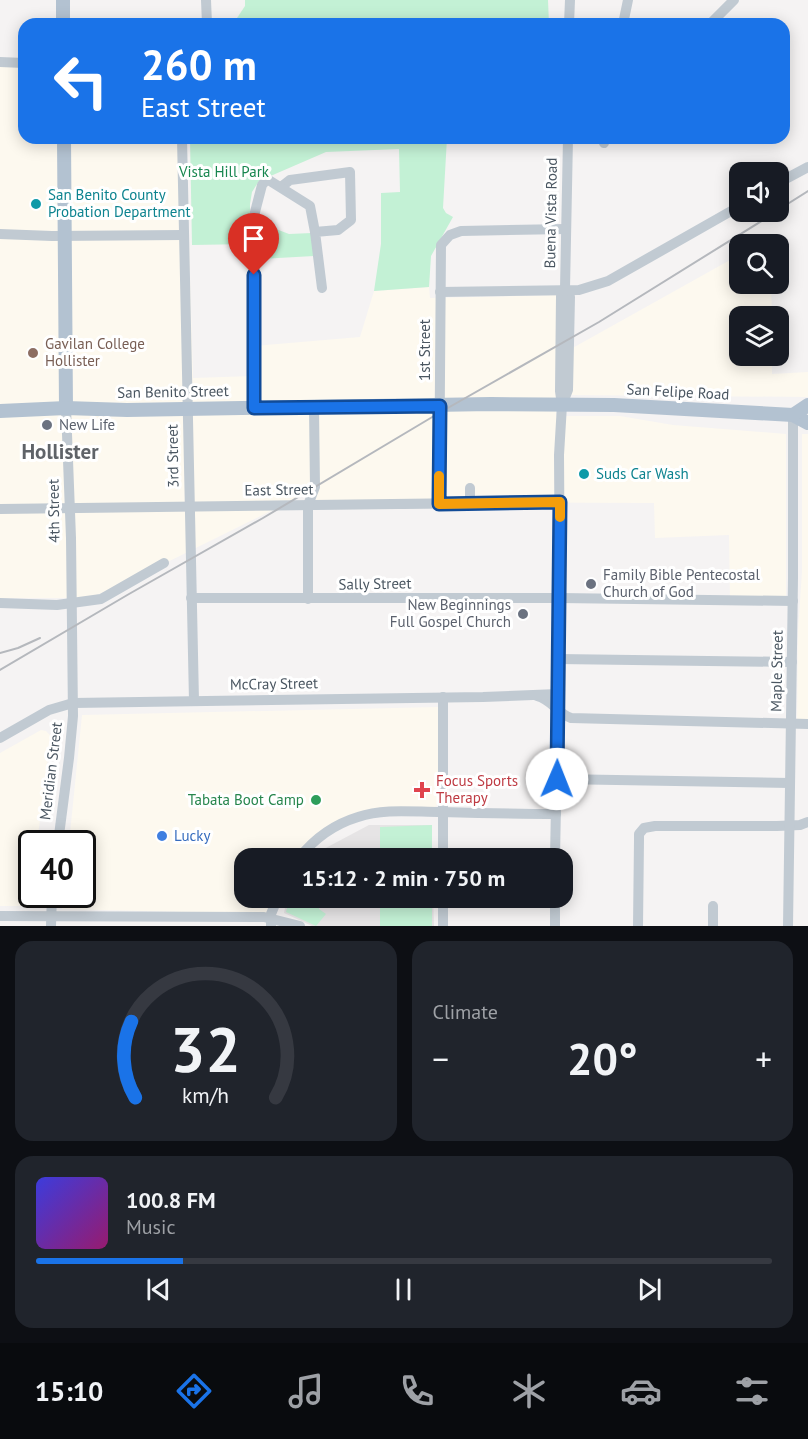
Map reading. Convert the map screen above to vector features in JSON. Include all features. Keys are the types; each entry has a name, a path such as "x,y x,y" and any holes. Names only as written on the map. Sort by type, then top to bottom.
{"main road":[{"path":"63,0 63,18"},
{"name":"4th Street","path":"64,144 66,408"},
{"name":"San Benito Street","path":"0,411 66,408 127,410 562,405"},
{"name":"San Felipe Road","path":"562,405 624,405 793,415 808,423"},
{"path":"793,415 808,405"}],"street":[{"path":"206,0 207,18"},
{"path":"569,18 570,0"},
{"path":"624,18 628,0"},
{"path":"716,18 734,0"},
{"path":"0,62 18,63"},
{"name":"3rd Street","path":"182,144 194,701"},
{"name":"Buena Vista Road","path":"555,848 560,598 561,296 565,289 568,144"},
{"path":"789,177 808,167"},
{"path":"281,187 290,180 350,172 351,220 338,230 315,232"},
{"path":"254,408 255,212 262,184 267,180 310,206 322,288"},
{"path":"440,292 579,290 608,281 729,212"},
{"name":"1st Street","path":"439,504 441,245 450,235 461,231 566,229"},
{"path":"0,234 183,235"},
{"name":"4th Street","path":"66,408 73,703"},
{"path":"308,599 308,505 315,487 314,408"},
{"name":"Maple Street","path":"788,926 793,601 793,415"},
{"path":"470,488 470,504"},
{"name":"East Street","path":"0,509 560,502"},
{"path":"0,603 71,603 100,599 164,563"},
{"name":"Sally Street","path":"191,598 560,598 793,601"},
{"path":"558,659 792,662"},
{"name":"McCray Street","path":"0,738 50,710 73,703 558,694"},
{"path":"531,695 546,699 558,711 571,718 808,724"},
{"path":"443,697 443,848"},
{"name":"Meridian Street","path":"60,830 71,742 73,703"},
{"path":"557,779 790,783"},
{"path":"309,848 325,833 360,816 388,812 556,814"},
{"path":"638,926 639,834 644,828 789,825 808,822"},
{"path":"713,906 713,926"},
{"path":"443,908 443,926"},
{"path":"555,908 555,926"},
{"path":"0,916 51,921 271,922 300,926"}],"shaded area":[{"path":"0,63 18,63 18,144 183,144 193,378 253,376 254,346 360,337 374,291 429,287 430,298 559,295 556,416 620,416 673,425 786,434 786,602 730,601 729,535 655,538 654,503 316,502 315,489 125,583 89,598 0,598"},
{"path":"729,261 729,294 771,294 772,306 729,306 729,366 772,366 772,374 808,372 808,397 568,395 569,350"},
{"path":"802,434 808,434 808,723 797,723 798,630 802,572"},
{"path":"438,707 441,801 435,807 350,820 311,848 234,848 234,908 273,908 271,914 62,909 96,908 96,830 70,830 82,715"},
{"path":"41,730 51,736 39,830 18,830 18,906 0,906 0,753"},
{"path":"369,825 432,825 432,848 326,848"},
{"path":"285,908 433,908 434,926 312,926 284,913"}],"green space":[{"path":"245,0 548,0 549,18 237,18 245,6"},
{"name":"Vista Hill Park","path":"190,144 447,144 443,208 453,217 431,256 429,287 374,291 381,244 381,193 400,192 399,149 326,152 259,181 252,192 250,204 250,244 192,245"},
{"path":"263,224 289,234 312,233 314,256 260,259 260,232"},
{"path":"432,825 432,848 380,848 380,827"},
{"path":"287,908 319,908 326,914 316,926 286,912"},
{"path":"380,908 432,908 432,926 380,926"}],"railway":[{"path":"789,203 808,191"},
{"path":"0,670 599,322 760,222"},
{"path":"0,653 40,638"}],"slow traffic":[{"path":"439,476 439,504 560,502 560,517"}],"place":[{"name":"San Benito County Probation Department","path":"36,204"},
{"name":"Gavilan College Hollister","path":"33,353"},
{"name":"New Life","path":"47,425"},
{"name":"Suds Car Wash","path":"584,474"},
{"name":"Family Bible Pentecostal Church of God","path":"591,584"},
{"name":"New Beginnings Full Gospel Church","path":"523,614"},
{"name":"Focus Sports Therapy","path":"422,790"},
{"name":"Tabata Boot Camp","path":"316,800"},
{"name":"Lucky","path":"162,836"}],"district":[{"name":"Hollister","path":"60,452"}],"route":[{"path":"254,275 254,408 440,406 439,504 560,502 557,779"}]}
